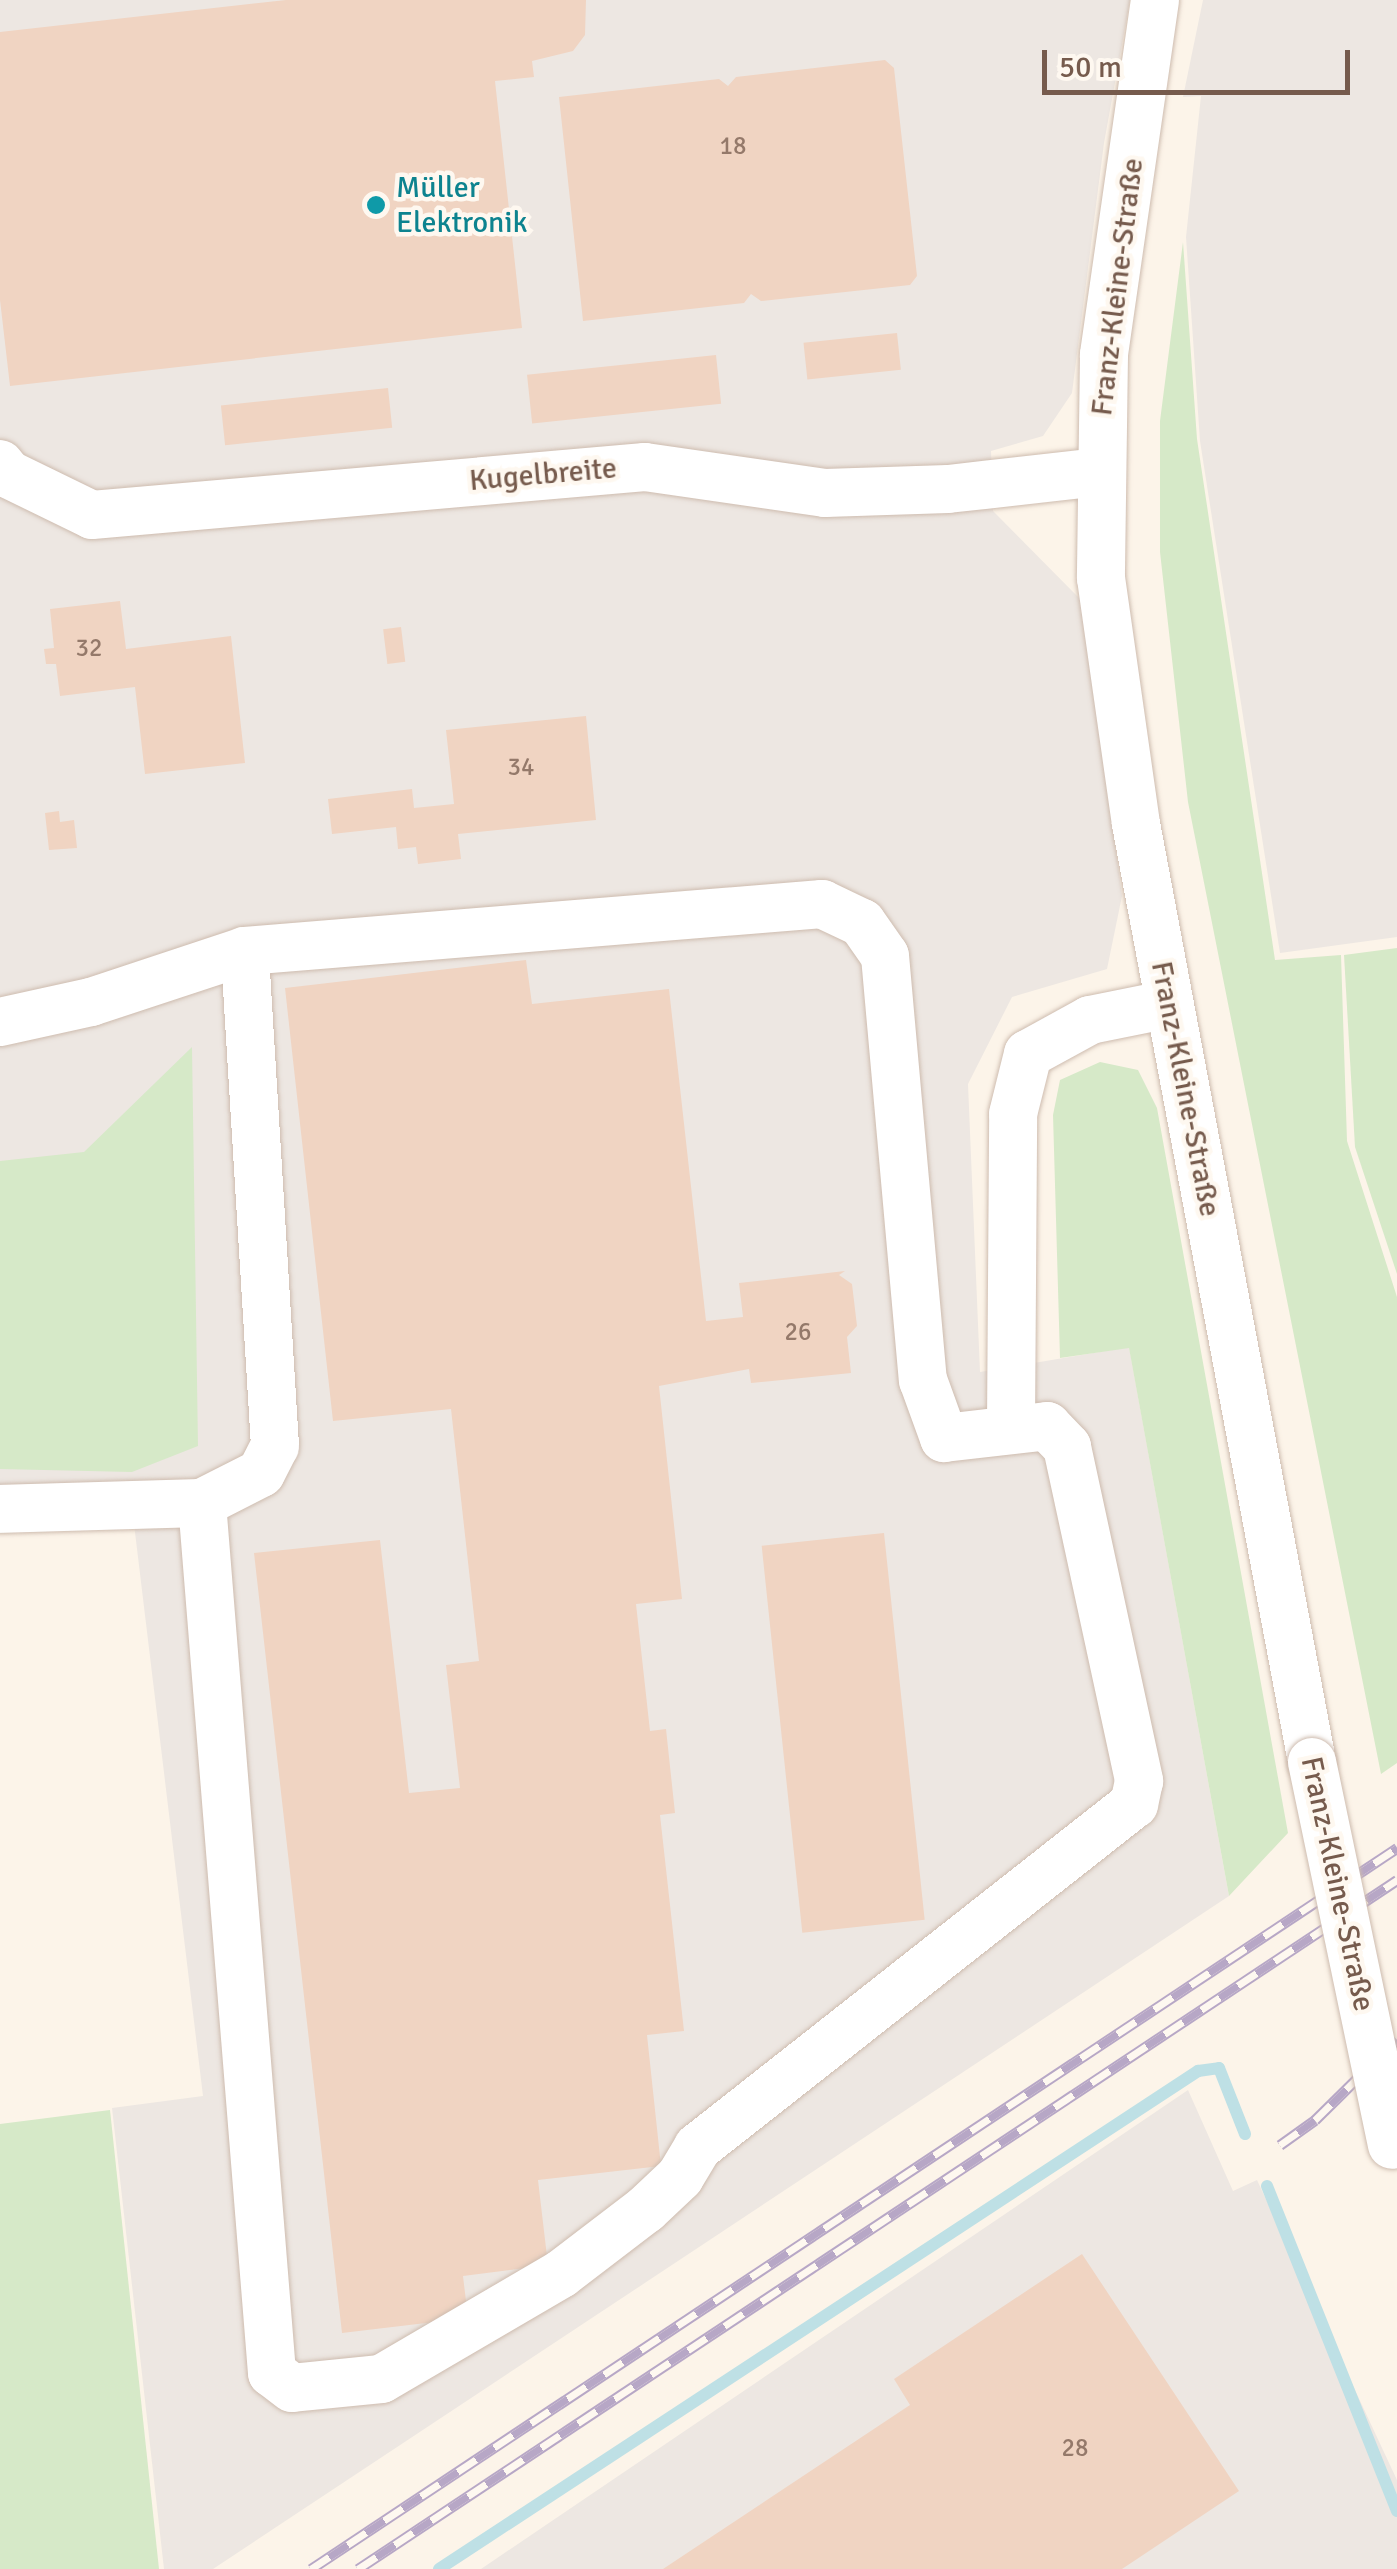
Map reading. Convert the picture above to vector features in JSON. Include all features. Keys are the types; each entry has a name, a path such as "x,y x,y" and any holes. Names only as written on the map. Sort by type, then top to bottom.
{"street":[{"name":"Franz-Kleine-Straße","path":"1155,0 1104,356 1101,578 1169,1004 1312,1762 1395,2156"},
{"name":"Kugelbreite","path":"0,464 8,474 92,515 645,467 825,493 1100,472"},
{"path":"0,1022 90,1002 245,951 822,904 862,923 886,956 923,1380 944,1438 1012,1426 1047,1426 1067,1447 1140,1782 1134,1804 698,2147 667,2192 561,2274 408,2368 381,2379 292,2388 272,2373 202,1503"},
{"path":"0,1509 202,1503 261,1473 275,1446 245,951"},
{"path":"1012,1426 1013,1114 1028,1054 1090,1020 1169,1004"}],"shaded area":[{"path":"0,0 1130,0 1104,143 1072,393 1043,436 991,451 993,511 1082,601 1122,896 1107,969 1012,997 968,1084 980,1372 1129,1347 1229,1896 213,2569 164,2569 112,2108 203,2096 134,1524 0,1522"},
{"path":"1203,0 1397,0 1397,937 1280,953 1200,441 1186,237 1201,96 1183,97"},
{"path":"1188,2090 1233,2191 1257,2180 1397,2480 1397,2569 481,2569"}],"green space":[{"path":"1183,242 1197,439 1275,960 1341,955 1347,1141 1397,1297 1397,1763 1381,1774 1188,802 1160,552 1160,421"},
{"path":"1397,948 1397,1274 1355,1147 1344,955"},
{"path":"192,1047 198,1446 132,1472 0,1469 0,1161 84,1152"},
{"path":"1100,1062 1138,1070 1157,1108 1288,1833 1229,1896 1129,1348 1060,1358 1053,1115 1060,1080"},
{"path":"110,2110 159,2569 0,2569 0,2124"}],"building":[{"path":"286,0 586,0 585,35 573,51 532,61 534,77 495,81 522,328 10,386 0,300 0,32"},
{"name":"Müller Elektronik","path":"885,60 894,68 917,276 910,285 761,301 751,294 744,303 583,321 559,97 719,79 728,86 736,77"},
{"path":"897,333 901,370 807,380 804,343"},
{"path":"716,355 721,404 532,424 527,375"},
{"path":"388,388 392,428 225,445 221,406"},
{"path":"120,601 126,649 231,636 245,763 145,774 135,687 60,696 56,664 46,664 44,649 54,648 50,609"},
{"path":"401,627 405,662 387,664 383,629"},
{"path":"586,716 596,820 458,834 461,859 418,864 416,847 398,849 396,827 332,834 328,799 412,789 414,808 454,804 446,730"},
{"path":"59,811 60,822 74,820 77,848 49,850 45,813"},
{"path":"526,960 532,1004 669,989 706,1321 743,1317 739,1283 845,1271 839,1275 852,1284 857,1326 847,1337 851,1373 751,1383 749,1369 659,1386 682,1599 636,1604 650,1731 666,1729 675,1813 660,1815 684,2031 647,2035 661,2166 538,2180 548,2265 463,2276 468,2318 342,2333 254,1553 380,1540 409,1793 460,1788 446,1665 479,1661 451,1409 333,1421 285,988"},
{"path":"884,1533 925,1920 802,1933 762,1546"},
{"path":"1082,2254 1239,2491 1122,2569 663,2569 910,2405 894,2379"}],"waterway":[{"path":"439,2569 1198,2071 1219,2068 1245,2134"},
{"path":"1267,2186 1397,2511"}],"railway":[{"path":"311,2569 1397,1848"},
{"path":"358,2569 1397,1880"},
{"path":"1280,2145 1315,2120 1397,2039"}],"place":[{"name":"Müller Elektronik","path":"376,205"}]}
